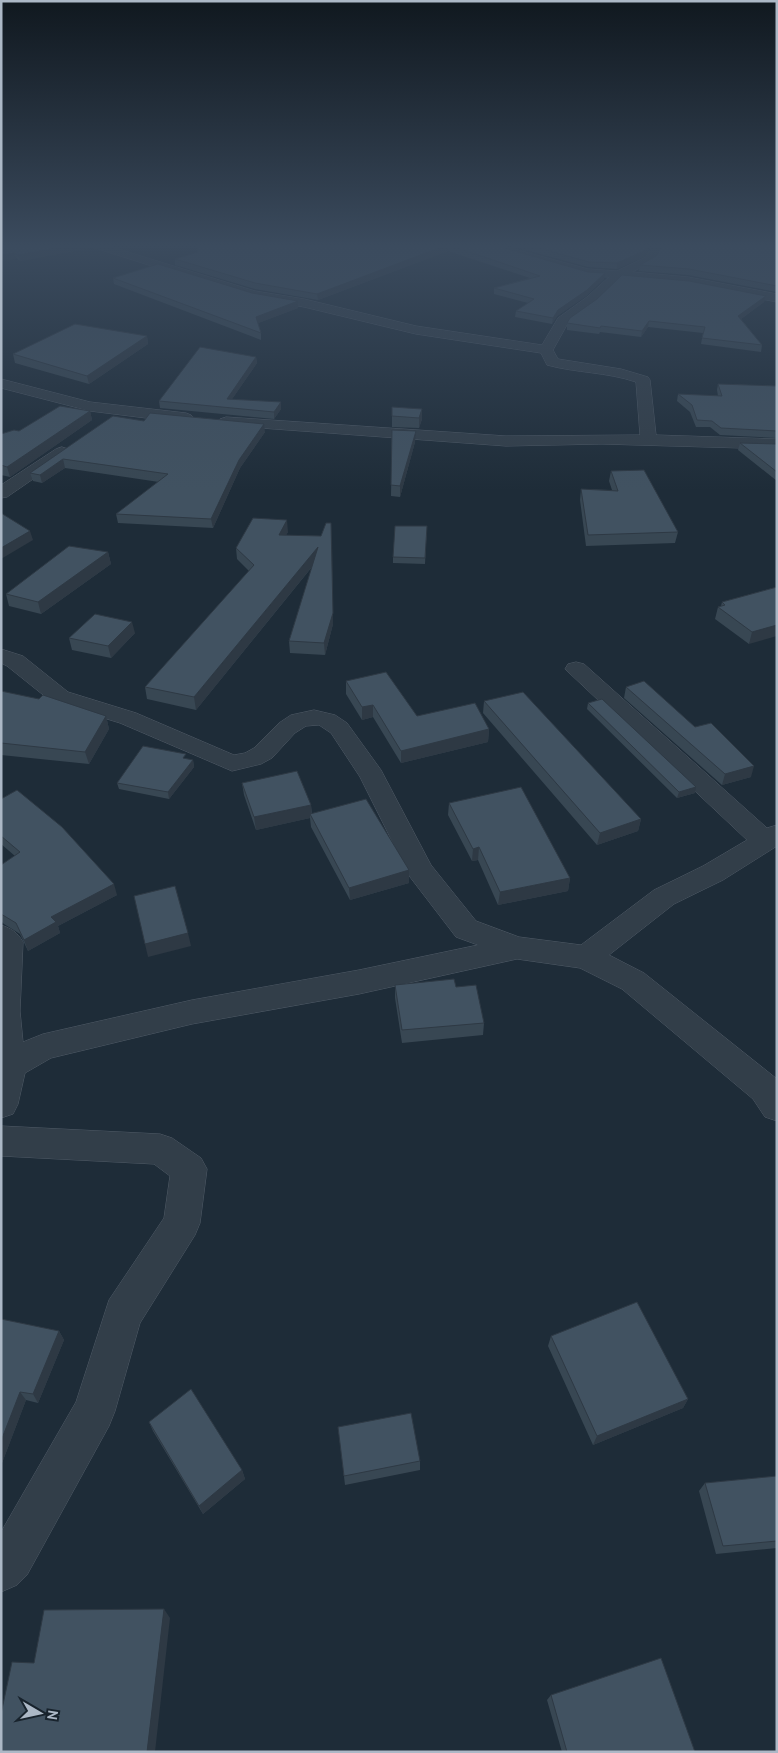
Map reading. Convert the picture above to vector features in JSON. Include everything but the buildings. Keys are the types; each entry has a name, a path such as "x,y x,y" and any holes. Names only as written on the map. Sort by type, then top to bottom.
{"street":[{"path":"403,327 546,350"},
{"path":"546,350 560,327"},
{"path":"546,350 552,362 569,368 630,375 643,380 648,440"},
{"path":"1,383 90,406 120,411 345,432 506,441 648,440 777,444"},
{"path":"105,422 120,411"},
{"path":"1,493 73,444"},
{"path":"1,655 15,661 60,697 128,718 232,763 252,759 263,753 287,728 299,720 314,717 327,720 339,728 372,776 420,870 466,929 517,948 586,957 633,981 766,1089 777,1107"},
{"path":"576,669 771,837 713,873 664,897 586,957"},
{"path":"1,936 8,942 4,1011 10,1065 1,1104"},
{"path":"10,1065 43,1047 192,1012 359,982 517,948"},
{"path":"1,1141 160,1149 189,1169 182,1223 123,1314 94,1411 11,1559 1,1569"}]}
